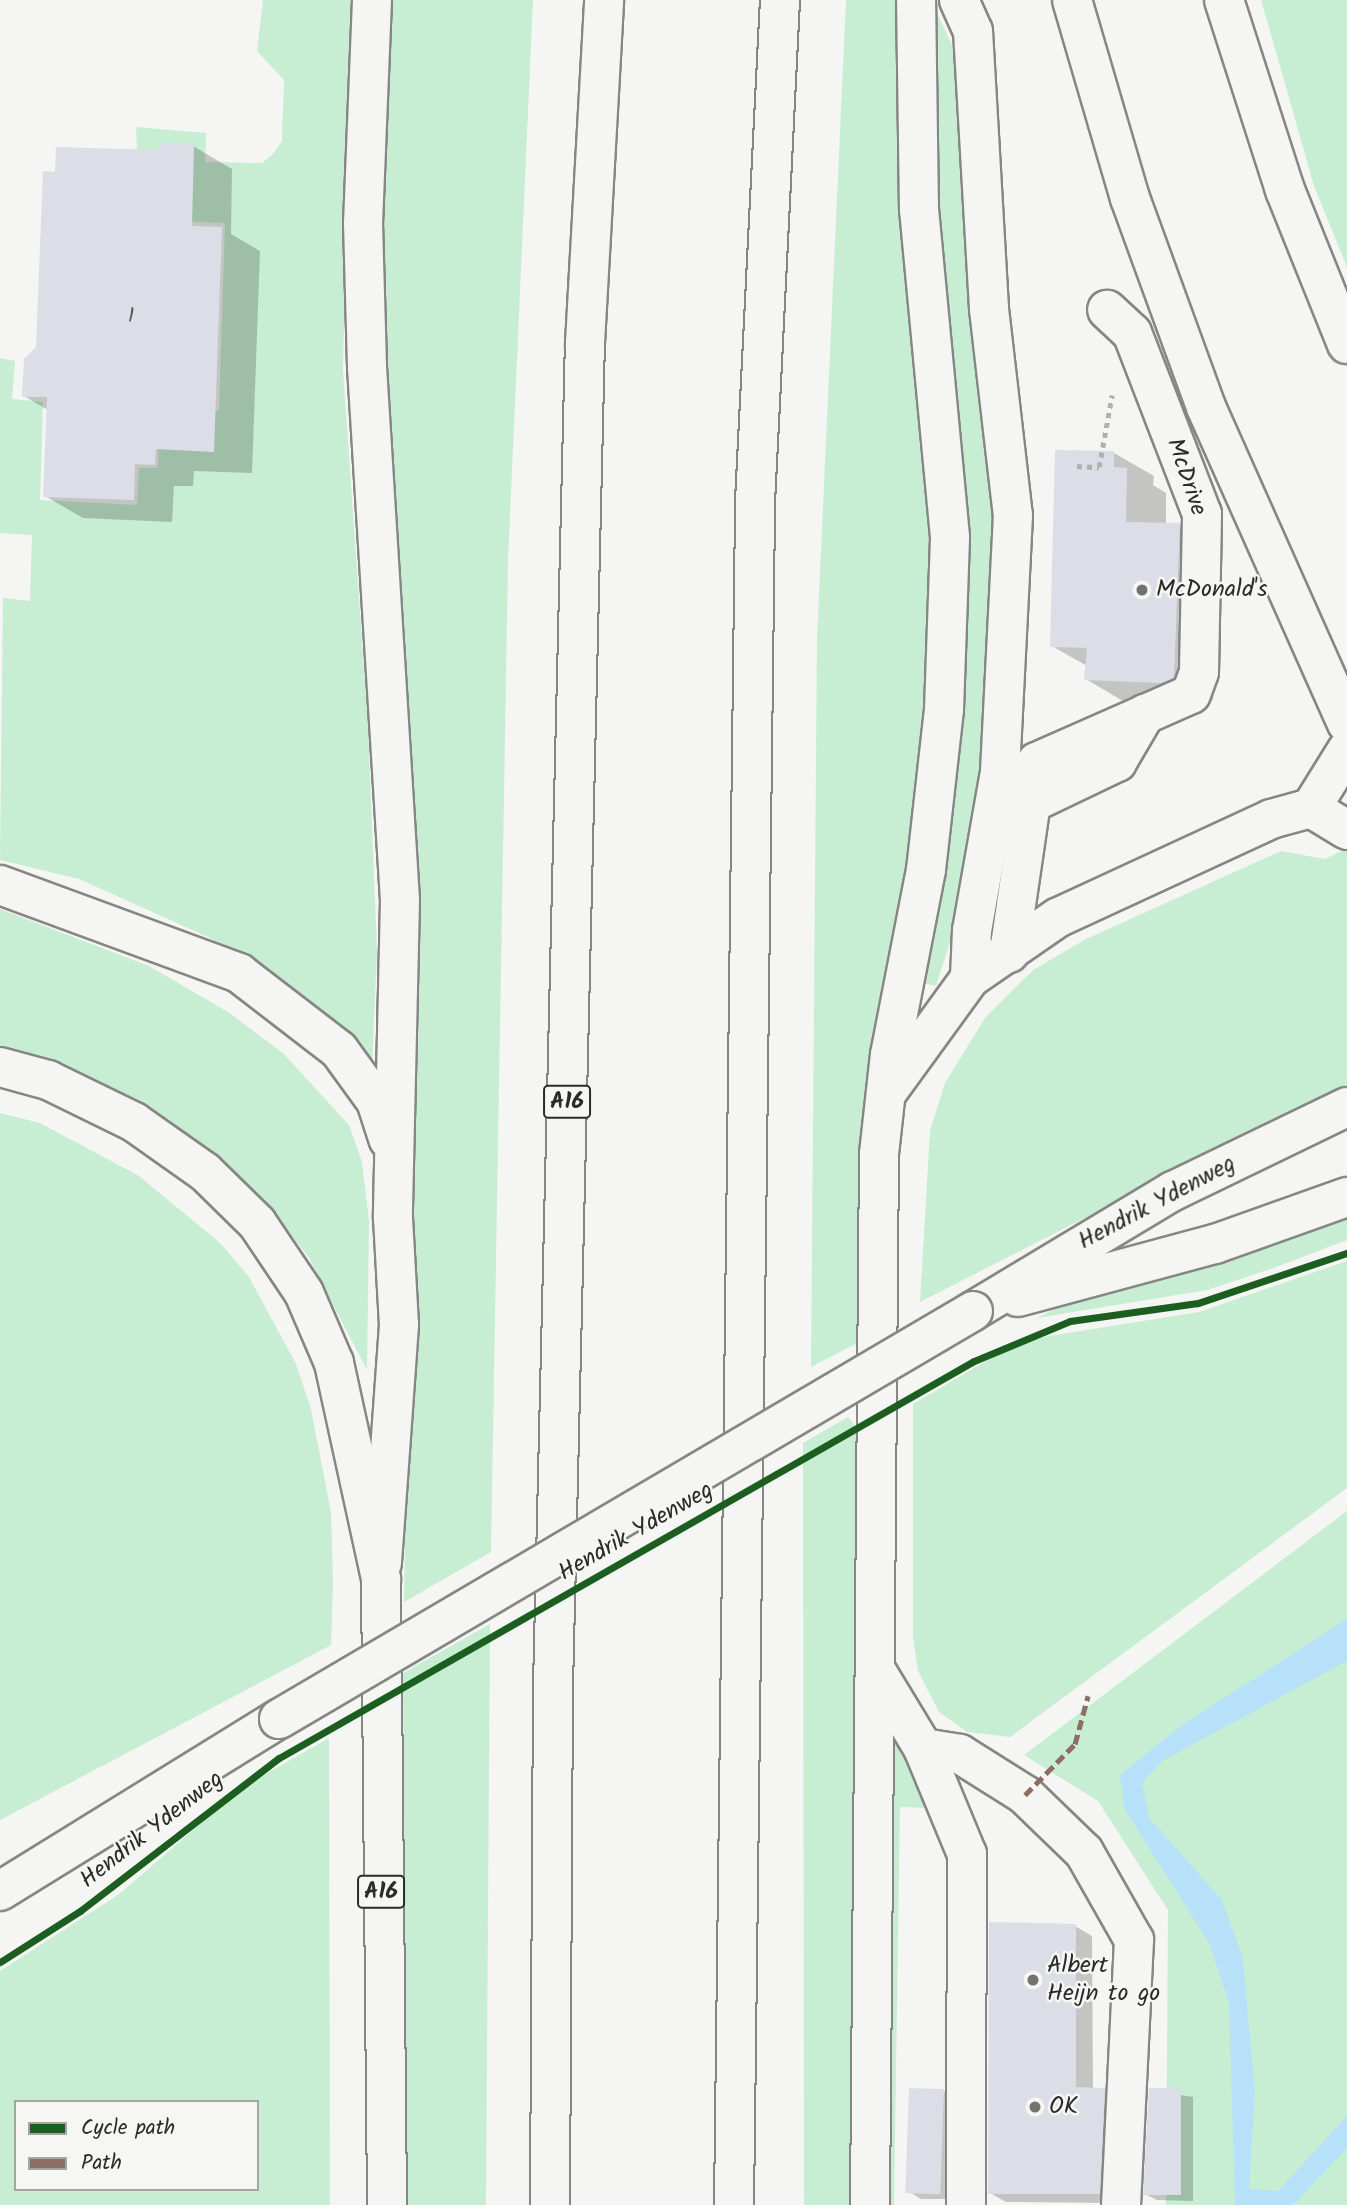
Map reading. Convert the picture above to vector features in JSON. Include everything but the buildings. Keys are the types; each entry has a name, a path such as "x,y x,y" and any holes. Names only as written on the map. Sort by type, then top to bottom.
{"main road":[{"name":"A16","path":"372,0 363,223 400,900 394,1158 399,1325 381,1579 387,2205"},
{"name":"A16","path":"550,2205 553,1687 584,384 604,0"},
{"path":"734,2205 755,502 780,0"},
{"path":"870,2205 877,1258 884,1095 928,857 944,710 950,537 919,210 916,0"},
{"path":"959,0 973,31 989,309 1013,514 1000,772 972,930 970,978"},
{"path":"1072,0 1129,198 1206,407 1347,723"},
{"path":"1224,0 1285,190 1347,344"},
{"name":"McDrive","path":"1009,953 1027,805 1037,762 1191,694 1199,671 1202,514 1132,333 1107,310"},
{"path":"884,1095 970,978 1057,918 1271,819 1311,807 1347,750"},
{"path":"1311,807 1347,830"},
{"name":"A16","path":"0,884 239,973 300,1014 338,1050 376,1101 394,1158"},
{"name":"A16","path":"0,1067 48,1080 134,1122 205,1172 257,1223 304,1293 334,1363 381,1579"},
{"name":"Hendrik Ydenweg","path":"0,1891 278,1719 1173,1191 1347,1107"},
{"name":"Hendrik Ydenweg","path":"973,1311 1215,1244 1347,1197"},
{"path":"875,1668 923,1748 967,1854 966,2205"},
{"path":"923,1748 960,1754 1025,1796 1084,1852 1134,1940 1121,2205"}],"path":[{"path":"1077,466 1099,467 1101,429"}],"green space":[{"path":"263,0 351,0 343,370 368,726 377,952 372,1066 292,989 210,938 79,879 0,860 3,598 30,601 32,535 0,533 0,358 15,361 12,399 43,402 40,500 137,505 139,468 158,468 160,407 219,411 225,223 150,220 138,171 136,127 206,133 205,162 262,163 273,154 282,141 284,80 257,51"},
{"path":"386,0 533,0 508,560 491,1552 404,1602 412,1131 376,201"},
{"path":"846,0 903,0 933,546 925,754 863,1340 811,1367 817,639"},
{"path":"1261,0 1347,0 1347,267 1314,186"},
{"path":"936,11 961,64 963,210 989,442 994,566 984,783 961,908 936,986 923,983 931,911"},
{"path":"1347,848 1347,1084 920,1302 930,1131 945,1083 985,1018 1033,970 1086,939 1281,851 1325,859"},
{"path":"0,909 149,966 228,1012 283,1053 349,1125 362,1162 369,1221 367,1370 309,1258 270,1206 211,1150 91,1078 0,1050"},
{"path":"0,1113 40,1123 139,1176 220,1243 249,1277 296,1364 311,1409 331,1513 333,1581 331,1645 0,1820"},
{"path":"1347,1212 1347,1240 1271,1269 1207,1290 1037,1318 1110,1281"},
{"path":"1347,1261 1347,1488 1010,1737 967,1732 939,1712 918,1671 913,1637 913,1404 1000,1353 1043,1337 1199,1312"},
{"path":"848,1417 862,1435 852,2205 804,2205 803,1443"},
{"path":"1347,1511 1347,2205 1166,2205 1168,1910 1098,1801 1024,1755"},
{"path":"490,1624 486,2205 407,2205 403,1673"},
{"path":"891,1735 934,1808 900,1807 894,2205 885,2205"},
{"path":"329,1738 330,2205 0,2205 0,1971 118,1895 243,1787"}],"water":[{"path":"1347,1619 1347,1661 1162,1761 1142,1783 1149,1818 1222,1900 1243,1959 1255,2092 1249,2189 1278,2191 1347,2116 1347,2148 1293,2205 1235,2205 1229,2002 1209,1943 1124,1808 1120,1775 1182,1725"}],"marked path":[{"path":"1025,1795 1075,1744 1088,1696"}],"cycle path":[{"path":"0,1962 80,1911 279,1758 974,1361 1070,1321 1198,1303 1347,1253"}],"place":[{"name":"McDonald's","path":"1142,590"},
{"name":"Albert Heijn to go","path":"1033,1980"},
{"name":"OK","path":"1035,2107"}]}
